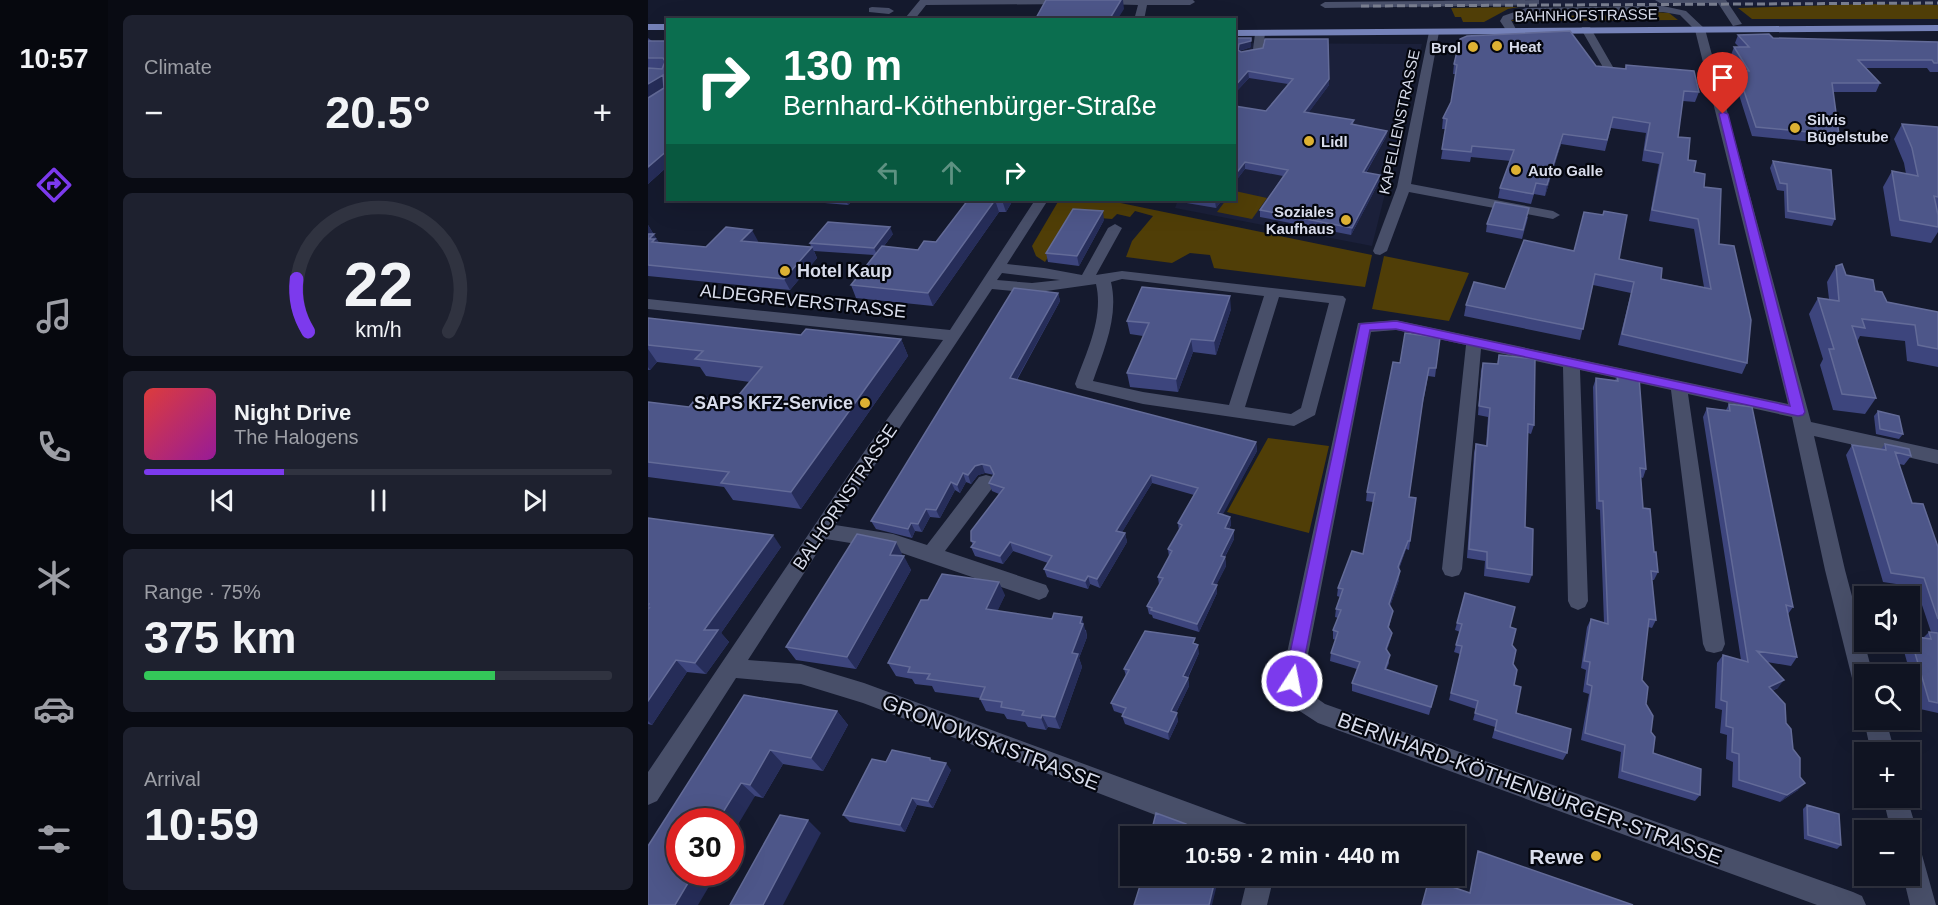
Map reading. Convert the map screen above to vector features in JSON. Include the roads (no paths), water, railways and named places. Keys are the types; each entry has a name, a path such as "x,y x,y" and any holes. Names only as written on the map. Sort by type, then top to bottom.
{"main road":[{"path":"648,27 666,27"},
{"name":"BAHNHOFSTRASSE","path":"1236,33 1938,28"}],"street":[{"path":"1325,5 1335,3 1719,0 1737,24"},
{"path":"911,17 922,2 1190,2"},
{"path":"1139,18 1143,2"},
{"path":"1512,31 1506,21 1507,18 1526,11 1655,9 1683,13 1700,29 1801,420 1835,570 1860,664"},
{"path":"872,10 889,11 884,18"},
{"path":"1586,29 1608,67"},
{"name":"KAPELLENSTRASSE","path":"1380,251 1404,187 1434,32"},
{"path":"1246,68 1249,57 1259,49 1260,34"},
{"path":"1246,50 1259,49"},
{"path":"1404,187 1553,215"},
{"name":"BALHORNSTRASSE","path":"648,793 821,531 954,336 1040,201"},
{"path":"1086,281 1116,228"},
{"path":"998,268 1042,272 1086,281"},
{"path":"987,284 1032,288 1103,281 1122,275 1338,299 1309,411 1294,420 1143,398 1083,384 1102,330 1107,291 1103,281"},
{"path":"1235,412 1273,292"},
{"name":"ALDEGREVERSTRASSE","path":"648,304 954,336"},
{"name":"BERNHARD-KÖTHENBÜRGER-STRASSE","path":"1853,905 1318,712 1303,701 1292,681 1364,327 1396,325 1571,361 1679,387 1938,457"},
{"path":"1452,569 1474,341"},
{"path":"1571,361 1578,601"},
{"path":"1679,387 1714,644"},
{"path":"932,554 986,482"},
{"path":"821,531 893,542 1039,591"},
{"name":"GRONOWSKISTRASSE","path":"730,668 801,674 864,693 1217,826"},
{"path":"1254,905 1259,886"},
{"path":"1918,886 1923,905"}],"railway":[{"path":"1361,6 1938,3"}],"place":[{"name":"Heat","path":"1497,46"},
{"name":"Brol","path":"1473,47"},
{"name":"Silvis Bügelstube","path":"1795,128"},
{"name":"Lidl","path":"1309,141"},
{"name":"Auto Galle","path":"1516,170"},
{"name":"Soziales Kaufhaus","path":"1346,220"},
{"name":"Hotel Kaup","path":"785,271"},
{"name":"SAPS KFZ-Service","path":"865,403"},
{"name":"Rewe","path":"1596,856"}]}
